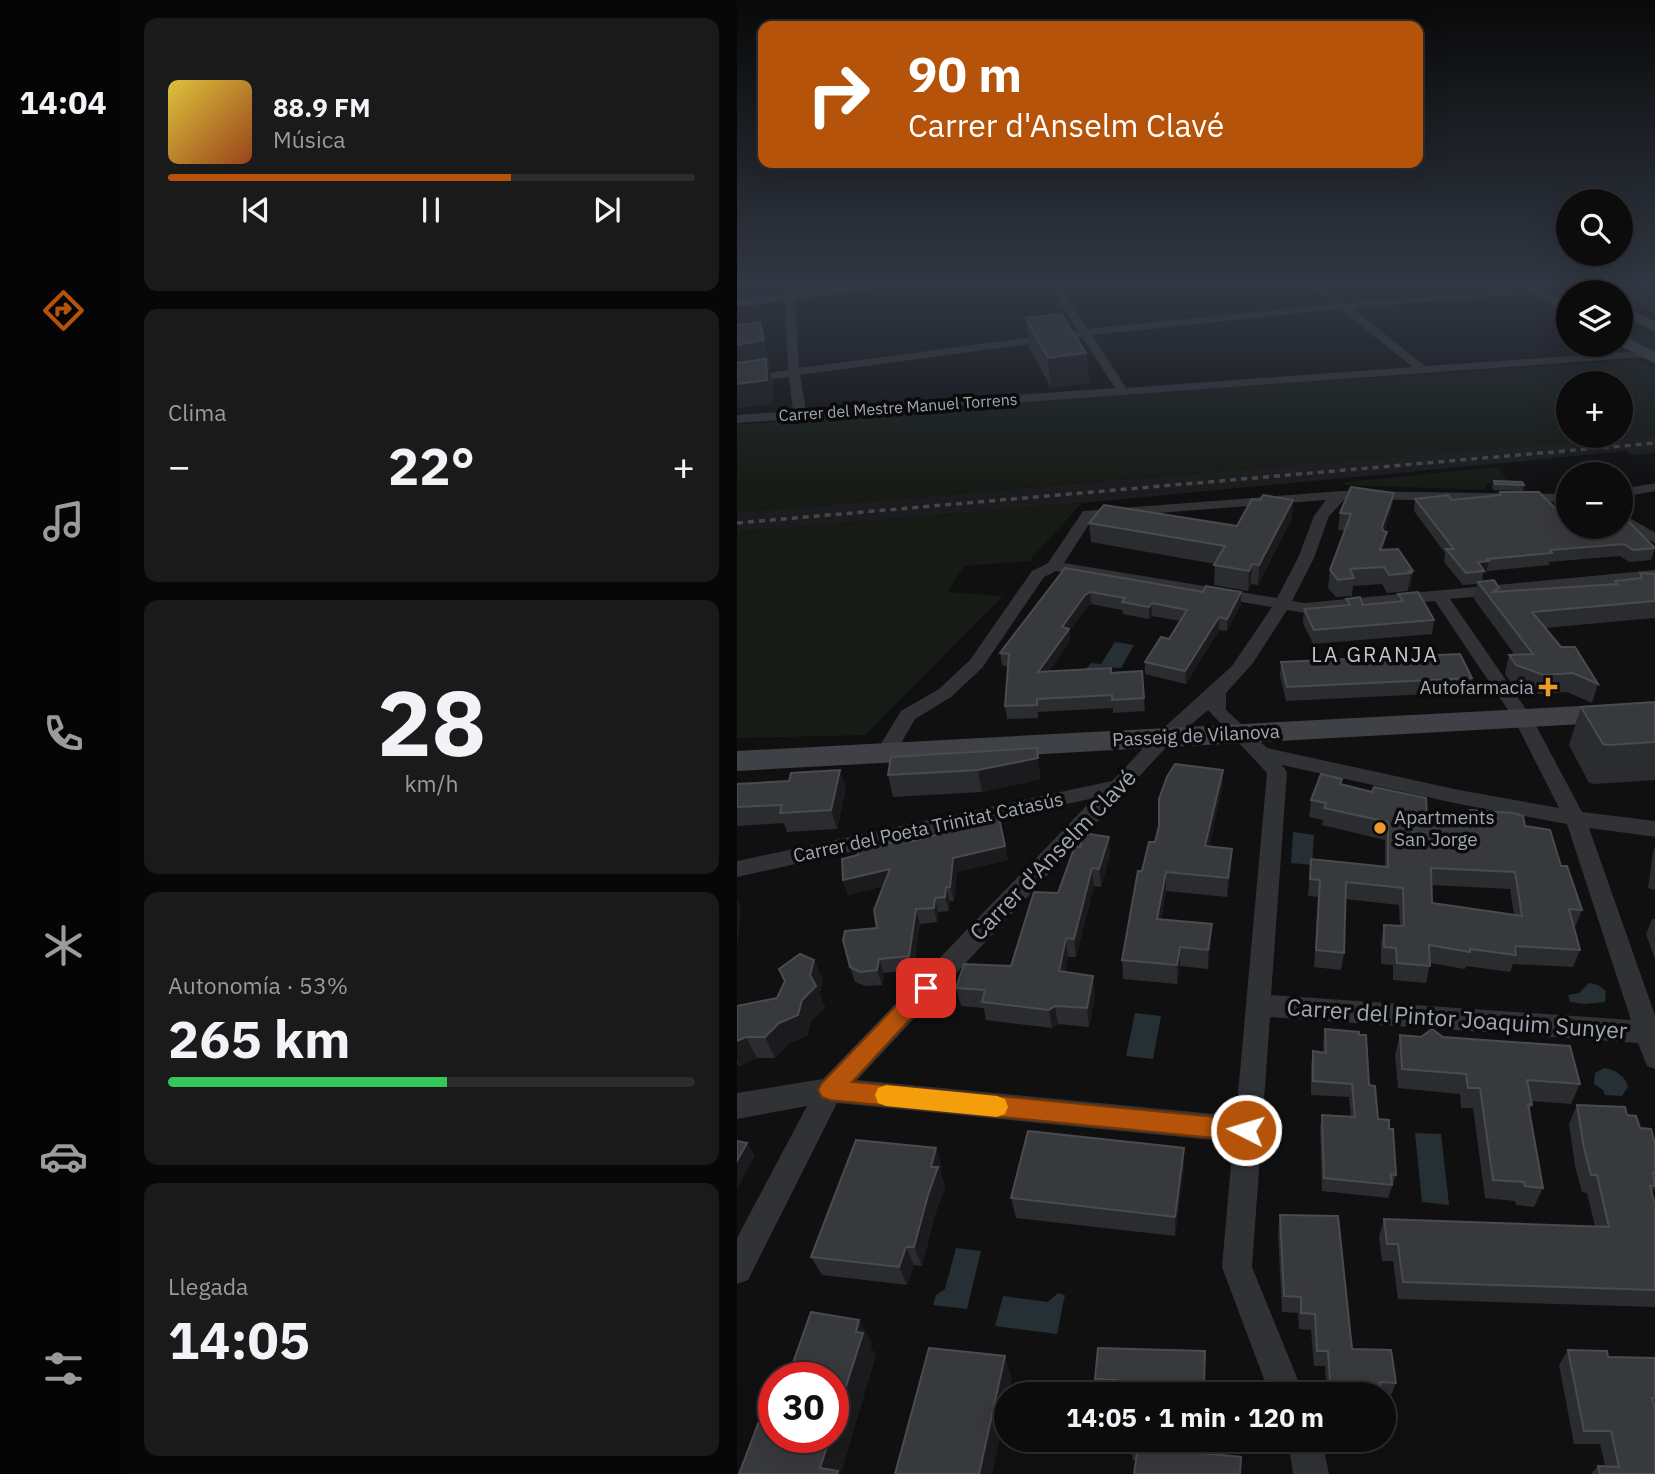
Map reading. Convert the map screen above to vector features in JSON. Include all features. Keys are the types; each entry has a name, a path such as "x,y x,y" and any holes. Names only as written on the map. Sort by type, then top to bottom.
{"street":[{"path":"793,352 800,414"},
{"path":"737,381 940,352"},
{"path":"1096,352 1122,390"},
{"path":"1400,352 1421,368"},
{"name":"Carrer del Mestre Manuel Torrens","path":"737,419 1421,368 1650,356"},
{"path":"1633,491 1655,486"},
{"path":"1297,496 1312,501 1323,511 1332,498 1341,495"},
{"path":"886,752 907,715 945,693 976,664 1038,574 1054,566 1089,514 1297,496 1556,498"},
{"name":"Carrer d'Anselm Clavé","path":"737,1269 830,1090 1165,737 1217,693 1246,660 1282,604 1310,553 1323,511"},
{"path":"1633,525 1655,540"},
{"path":"1054,566 1305,608 1655,575"},
{"path":"1440,596 1523,718 1576,821 1651,1033 1655,1058"},
{"path":"1217,693 1217,711 1264,754 1277,772 1237,1267 1282,1382"},
{"name":"Passeig de Vilanova","path":"737,761 1655,711"},
{"path":"1264,754 1576,821 1655,829"},
{"name":"Carrer del Poeta Trinitat Catasús","path":"737,869 1119,786"},
{"name":"Carrer del Pintor Joaquim Sunyer","path":"1258,1005 1651,1033"},
{"path":"737,1106 830,1090 1246,1130"},
{"path":"1307,1452 1311,1474"}],"shaded area":[{"path":"1638,358 1655,369 1655,435 1633,437 1633,371 1556,371 1556,443 737,512 737,425 1122,394 1598,363"},
{"path":"1655,435 1655,453 1631,455 1627,451 1082,503 737,532 737,512 1556,443 1556,448 1633,448 1633,437"},
{"path":"1499,467 1508,483 1486,484 1487,490 1344,485 1345,482"},
{"path":"1082,503 1029,561 964,566 947,592 1003,596 865,735 737,738 737,532"},
{"path":"1115,642 1134,645 1121,668 1103,667 1089,672 1086,669 1091,663 1101,664"},
{"path":"1293,832 1314,835 1312,865 1291,863"},
{"path":"1589,983 1606,991 1605,1002 1570,1002 1568,995 1579,993"},
{"path":"1135,1013 1161,1016 1153,1059 1126,1056"},
{"path":"1604,1068 1616,1072 1625,1080 1628,1087 1622,1096 1605,1095 1603,1090 1594,1084 1595,1073"},
{"path":"1415,1133 1441,1134 1449,1205 1422,1202"},
{"path":"956,1248 981,1251 967,1309 933,1305 936,1295 945,1289"},
{"path":"1058,1293 1065,1295 1057,1334 995,1326 1003,1296 1048,1302"}],"building":[{"path":"1045,352 1086,353 1048,358"},
{"path":"766,359 767,380 737,384 737,363"},
{"path":"1494,481 1522,482 1524,485 1495,484"},
{"path":"1351,487 1394,493 1382,527 1383,531 1387,532 1380,550 1398,549 1413,571 1409,571 1411,573 1389,575 1384,567 1350,569 1354,578 1338,580 1330,570 1351,514 1340,513"},
{"path":"1500,492 1539,492 1556,509 1556,539 1633,539 1633,526 1655,548 1633,550 1624,544 1550,550 1552,553 1487,559 1489,561 1478,562 1484,571 1466,573 1446,549 1454,549 1415,499 1448,495 1452,500 1501,495"},
{"path":"1263,495 1293,500 1259,565 1252,564 1249,571 1214,565 1225,546 1089,523 1104,505 1237,526 1252,499 1260,500"},
{"path":"1065,568 1203,592 1206,586 1241,592 1227,619 1219,617 1185,671 1145,662 1161,637 1169,639 1187,610 1152,603 1149,607 1122,602 1125,598 1090,592 1062,627 1069,629 1038,672 1111,668 1111,673 1142,671 1144,698 1112,700 1112,695 1037,699 1037,705 1005,706 1009,654 1000,653"},
{"path":"1640,573 1655,574 1655,601 1532,612 1561,647 1575,647 1598,684 1573,673 1544,675 1516,665 1509,655 1533,654 1478,582 1494,580 1499,588 1493,592 1617,584 1615,581 1642,578"},
{"path":"1418,592 1434,620 1314,630 1304,609 1350,605 1346,599 1360,597 1363,605 1403,601 1398,594"},
{"path":"1460,654 1472,678 1287,687 1281,662"},
{"path":"1655,702 1655,742 1603,744 1581,707"},
{"path":"1037,748 1038,758 978,770 888,775 891,757"},
{"path":"1175,764 1223,770 1205,846 1232,849 1228,878 1166,872 1157,919 1212,924 1208,950 1180,947 1177,965 1122,960 1138,871 1142,871 1149,842 1155,842 1159,826 1159,799"},
{"path":"840,770 831,810 780,813 782,805 737,807 737,784 789,781 791,773"},
{"path":"1321,774 1342,779 1340,784 1372,792 1374,787 1426,798 1427,815 1431,816 1431,820 1473,822 1470,810 1513,813 1523,816 1525,826 1550,830 1561,866 1567,866 1582,910 1569,909 1580,950 1515,946 1516,955 1470,949 1470,952 1429,945 1430,966 1397,963 1396,948 1384,947 1384,925 1404,926 1403,888 1346,882 1344,953 1316,950 1320,880 1310,879 1311,859 1388,867 1388,822 1324,808 1326,803 1311,800","holes":["1431,868 1515,872 1522,916 1432,903"]},
{"path":"999,818 1005,846 953,858 950,887 946,887 945,897 935,898 934,908 916,909 909,956 879,959 877,970 860,972 850,967 843,940 845,931 877,928 874,910 890,869 843,880 842,859 858,855 857,850 908,839 909,842"},
{"path":"1083,833 1109,837 1099,869 1092,868 1074,939 1066,938 1059,971 1093,976 1087,1008 1055,1006 1049,1010 982,1002 985,990 956,988 964,964 1011,966 1034,892 1058,893 1075,846 1080,847"},
{"path":"800,954 814,960 810,975 816,986 802,1000 798,1015 779,1023 765,1037 746,1037 737,1041 737,1006 777,998 785,981 779,969"},
{"path":"1325,1029 1366,1035 1369,1085 1375,1086 1378,1119 1389,1120 1389,1129 1393,1129 1396,1175 1391,1174 1392,1185 1324,1178 1322,1115 1355,1117 1352,1084 1313,1081 1313,1051 1326,1053"},
{"path":"1432,1029 1443,1037 1570,1046 1580,1084 1527,1080 1532,1105 1528,1104 1543,1188 1525,1186 1524,1182 1493,1180 1480,1088 1468,1088 1466,1074 1402,1069 1400,1035 1421,1037"},
{"path":"1577,1105 1625,1107 1627,1115 1636,1116 1640,1128 1651,1129 1655,1144 1655,1186 1650,1186 1655,1205 1655,1290 1403,1282 1398,1244 1387,1244 1384,1219 1609,1227 1597,1175 1591,1175"},
{"path":"1028,1131 1184,1148 1175,1217 1011,1198"},
{"path":"856,1140 936,1148 931,1167 938,1167 914,1247 906,1247 899,1267 811,1257"},
{"path":"737,1141 747,1143 737,1161"},
{"path":"1280,1215 1338,1216 1352,1349 1391,1350 1396,1382 1330,1381 1328,1351 1317,1351 1315,1314 1301,1313 1301,1297 1284,1296"},
{"path":"811,1312 859,1320 856,1332 863,1333 849,1377 849,1362 793,1362"},
{"path":"929,1348 1005,1356 999,1382 994,1382 994,1406 979,1474 895,1474"},
{"path":"1098,1348 1205,1351 1204,1382 1117,1382 1095,1379"},
{"path":"1568,1350 1607,1351 1608,1357 1655,1358 1655,1398 1652,1398 1655,1408 1655,1474 1600,1474 1598,1466 1619,1467 1611,1431 1584,1431"},
{"path":"758,1424 758,1453 825,1453 820,1468 838,1471 837,1474 739,1474"},
{"path":"1137,1452 1191,1452 1241,1457 1240,1474 1134,1474"}],"railway":[{"path":"737,523 1656,443"}],"slow traffic":[{"path":"886,1095 997,1107"}],"place":[{"name":"Autofarmacia","path":"1548,687"},
{"name":"Apartments San Jorge","path":"1380,828"}],"district":[{"name":"LA GRANJA","path":"1375,655"}],"route":[{"path":"926,988 830,1090 1246,1130"}]}
